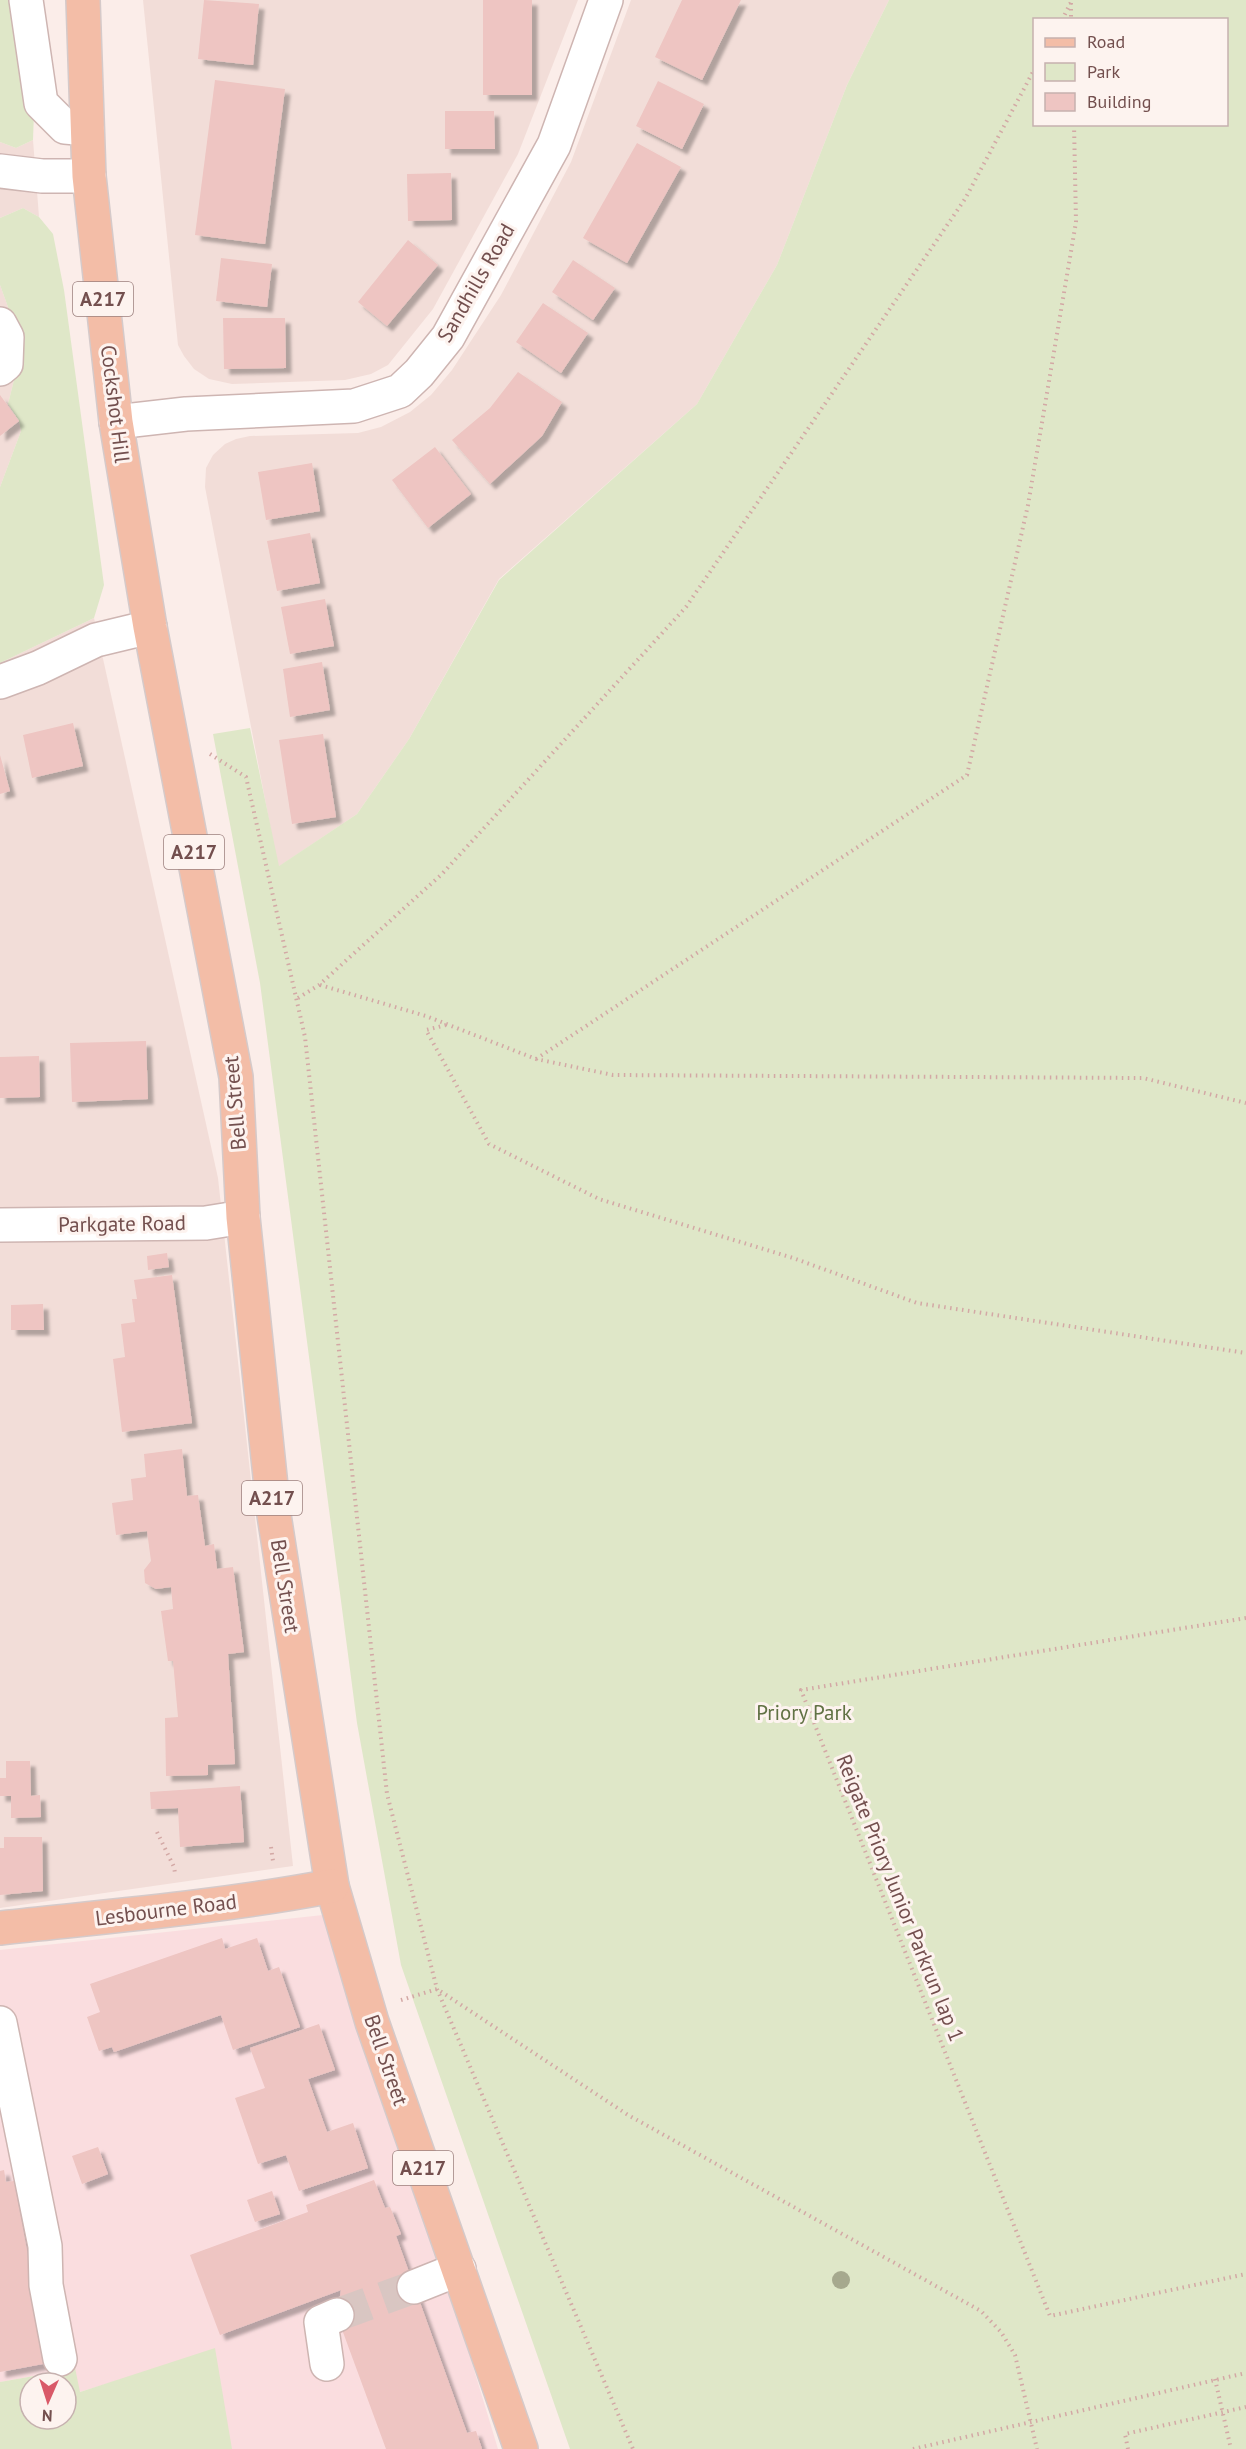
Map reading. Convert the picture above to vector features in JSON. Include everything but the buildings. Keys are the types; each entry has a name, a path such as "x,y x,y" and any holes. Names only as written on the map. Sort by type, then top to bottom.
{"main road":[{"name":"Cockshot Hill","path":"83,0 89,176 116,422 150,627"},
{"name":"Bell Street","path":"150,627 236,1077 243,1217 274,1515 332,1886 372,2022 520,2449"},
{"name":"Lesbourne Road","path":"0,1928 182,1909 279,1896 332,1886"}],"street":[{"path":"26,0 41,103 65,127 87,129"},
{"name":"Sandhills Road","path":"116,422 186,414 354,406 400,391 419,373 448,337 554,145 606,0"},
{"path":"0,171 42,176 89,176"},
{"path":"0,324 7,337 6,364 0,369"},
{"path":"0,682 38,668 96,640 150,627"},
{"name":"Parkgate Road","path":"0,1225 206,1223 243,1217"},
{"path":"0,2023 45,2246 46,2285 60,2360"},
{"path":"414,2287 459,2269"},
{"path":"327,2364 321,2322 337,2315"}],"path":[{"path":"1063,18 1071,1"},
{"path":"1071,1 1071,18"},
{"path":"298,998 319,985 442,874 686,607 964,199 1033,74"},
{"path":"536,1059 967,775 1028,505 1076,222 1074,126"},
{"path":"208,753 246,777 298,998 306,1048 387,1794 436,1989 633,2449"},
{"path":"319,985 448,1025 536,1059 613,1075 1143,1078 1246,1103"},
{"path":"448,1025 426,1030 489,1144 599,1199 792,1258 917,1303 1246,1353"},
{"name":"Reigate Priory Junior Parkrun lap 1","path":"1246,1618 801,1690 1050,2316 1246,2274"},
{"path":"156,1832 174,1867 175,1876"},
{"path":"392,2003 436,1989"},
{"path":"436,1989 628,2115 981,2312 1001,2332 1015,2355 1036,2449"},
{"path":"913,2449 1246,2373"},
{"path":"1215,2379 1231,2449"},
{"path":"1128,2449 1125,2434 1246,2407"}],"shaded area":[{"path":"143,0 578,0 518,154 433,309 388,365 371,374 345,380 232,384 209,379 194,369 184,356 178,345"},
{"path":"631,0 889,0 847,85 777,265 697,404 499,579 409,739 357,814 278,867 205,487 206,468 213,455 225,444 236,439 250,436 358,433 381,427 410,412 431,395 452,370 501,295 571,162"},
{"path":"33,140 39,217 23,208 0,218 0,142 16,148"},
{"path":"0,285 16,329 17,368 8,404 19,421 21,431 0,487"},
{"path":"94,618 218,1178 293,1866 0,1908 0,663"},
{"path":"323,1915 387,2112 439,2254 498,2449 231,2449 133,2376 78,2392 78,2371 18,2371 18,2379 0,2382 0,1950"}],"green space":[{"path":"0,0 38,0 33,140 16,148 0,142"},
{"name":"Priory Park","path":"889,0 1246,0 1246,2449 570,2449 401,1965 357,1723 260,983 213,734 250,728 279,866 357,814 409,739 499,580 697,404 777,265 847,85"},
{"path":"23,208 39,217 53,234 64,290 104,585 94,618 0,663 0,487 21,431 19,421 8,404 17,368 16,329 0,285 0,218"},
{"path":"215,2348 232,2449 0,2449 0,2382 18,2379 18,2431 78,2431 78,2382 80,2392"},
{"path":"73,2358 76,2371 50,2371"}],"tunnel":[{"path":"337,2315 414,2287"}]}
